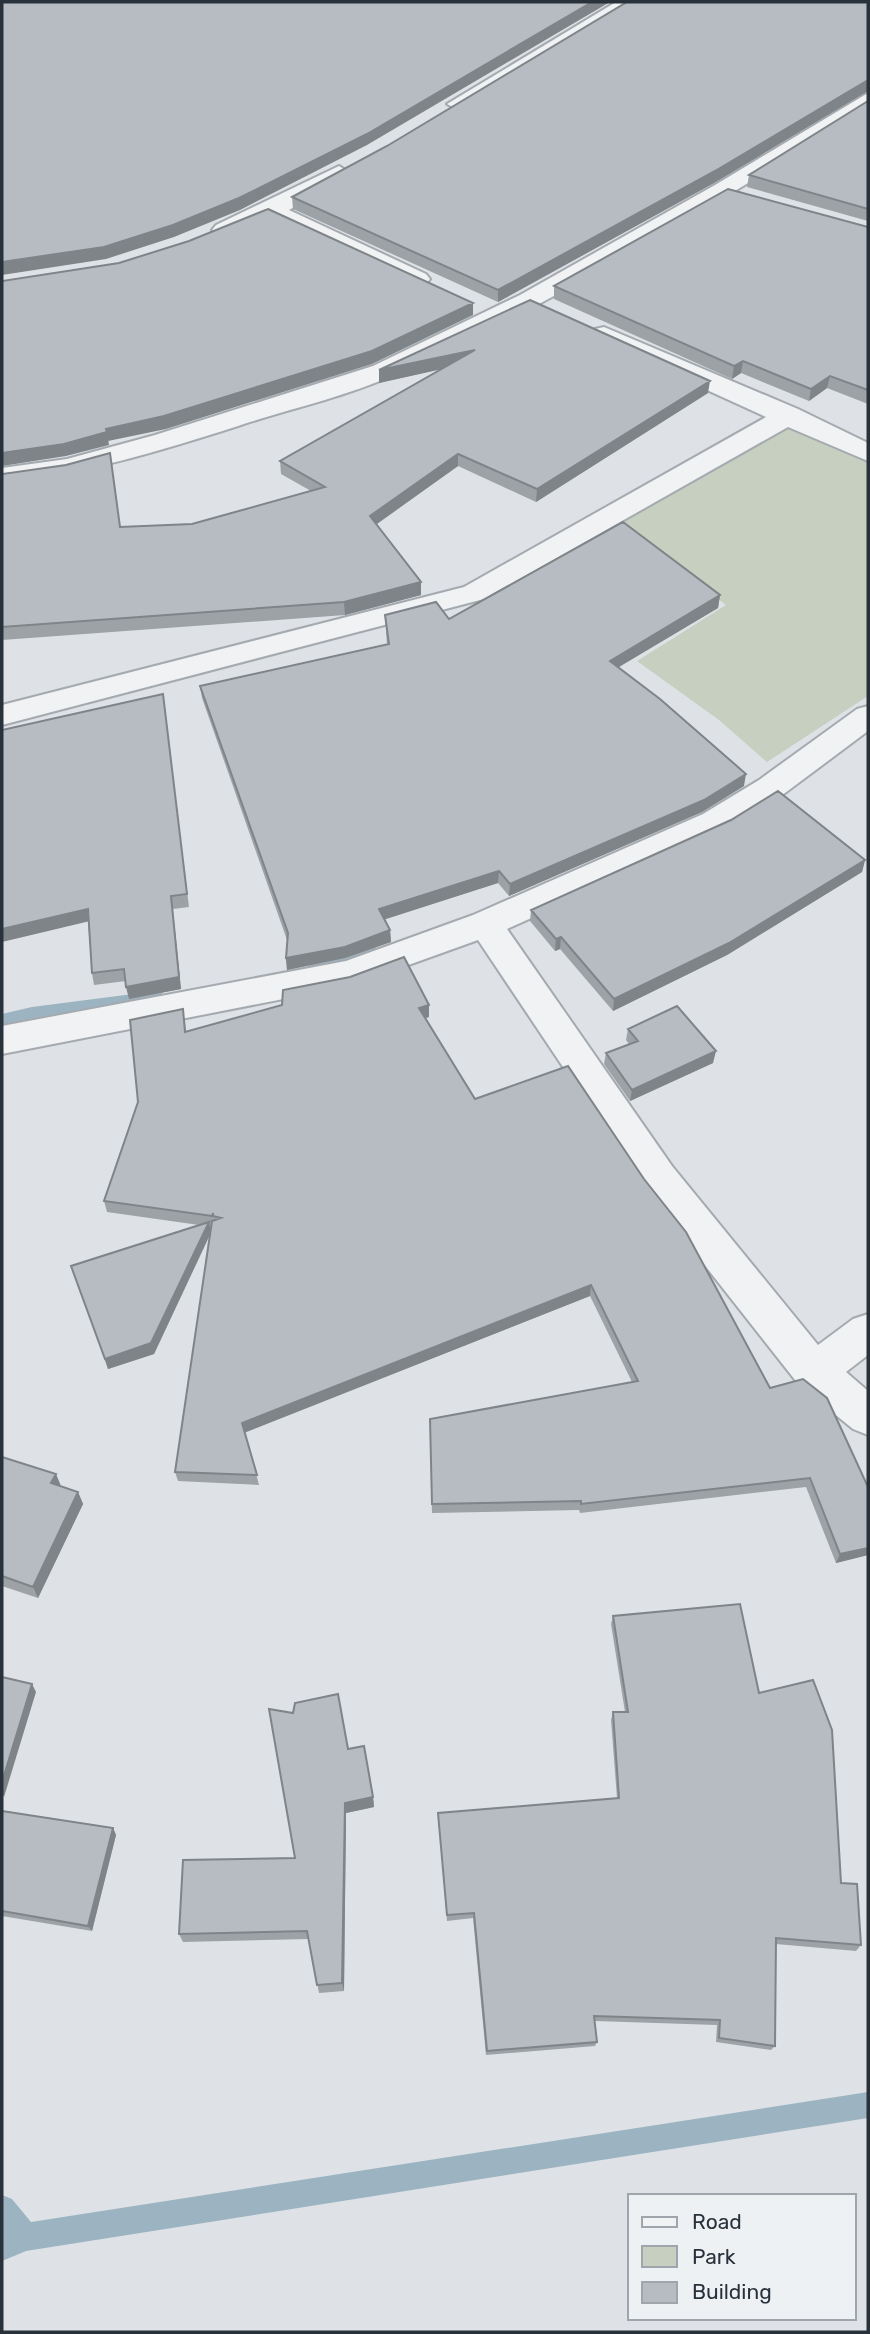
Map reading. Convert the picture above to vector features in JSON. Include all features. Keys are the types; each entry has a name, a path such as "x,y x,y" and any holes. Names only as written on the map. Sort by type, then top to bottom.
{"street":[{"path":"440,115 629,2"},
{"path":"2,476 68,467 164,441 369,375 486,309 529,300 723,190 868,99"},
{"path":"198,240 271,210 356,163"},
{"path":"723,190 750,197"},
{"path":"271,210 442,289"},
{"path":"529,300 554,311"},
{"path":"579,322 868,453"},
{"path":"2,715 193,668 474,593 789,415"},
{"path":"2,1040 350,973 485,925 715,822 770,788 868,716"},
{"path":"485,925 658,1177 814,1372 868,1416"},
{"path":"814,1372 868,1332"}],"green space":[{"path":"780,425 855,438 868,445 868,696 767,762 719,720 637,661 726,605 619,523 709,459"}],"building":[{"path":"2,2 592,2 367,134 239,198 173,225 104,247 2,262"},
{"path":"627,2 868,2 868,80 715,171 498,290 292,197 387,146"},
{"path":"868,101 868,209 749,175"},
{"path":"728,189 868,227 868,390 830,376 811,389 743,361 734,366 554,286"},
{"path":"268,209 473,303 372,351 164,416 106,429 107,432 64,444 2,453 2,281 119,263 189,241"},
{"path":"530,300 710,381 537,489 458,454 370,516 421,582 344,602 2,627 2,474 66,465 110,453 120,527 192,524 325,487 280,461 475,350 379,370"},
{"path":"623,522 720,595 610,661 660,699 746,774 704,800 510,884 499,871 379,909 390,930 345,947 286,958 288,933 200,686 389,644 385,615 436,602 449,619"},
{"path":"163,694 187,894 171,896 179,977 126,987 124,969 92,973 88,909 2,929 2,730"},
{"path":"778,791 865,860 729,943 614,999 561,937 556,939 531,910 731,820"},
{"path":"404,957 429,1005 419,1008 475,1099 568,1066 644,1179 686,1232 770,1388 803,1379 827,1398 868,1487 868,1548 840,1554 810,1478 581,1504 581,1501 432,1504 430,1419 638,1381 591,1285 242,1423 257,1475 175,1472 212,1221 221,1218 213,1216 213,1213 212,1216 104,1201 138,1102 130,1020 183,1009 185,1032 282,1005 283,990 350,977"},
{"path":"677,1006 716,1051 632,1090 606,1053 638,1041 628,1029"},
{"path":"209,1222 151,1343 105,1359 71,1266"},
{"path":"2,1457 56,1474 51,1483 78,1492 33,1587 2,1576"},
{"path":"740,1604 759,1693 813,1680 832,1730 841,1883 857,1884 861,1945 776,1938 775,2046 719,2038 720,2020 594,2016 597,2042 487,2051 474,1913 447,1915 438,1813 619,1798 613,1712 628,1712 613,1616"},
{"path":"2,1677 32,1684 2,1782"},
{"path":"338,1694 348,1749 364,1746 373,1797 345,1803 342,1983 317,1985 307,1931 179,1934 183,1860 295,1858 269,1709 293,1713 295,1703"},
{"path":"2,1811 113,1828 88,1926 2,1911"}],"waterway":[{"path":"317,968 375,953"},
{"path":"2,1021 32,1014 156,998"},
{"path":"25,2237 868,2105"},
{"path":"2,2209 25,2237"},
{"path":"2,2247 25,2237"}]}
